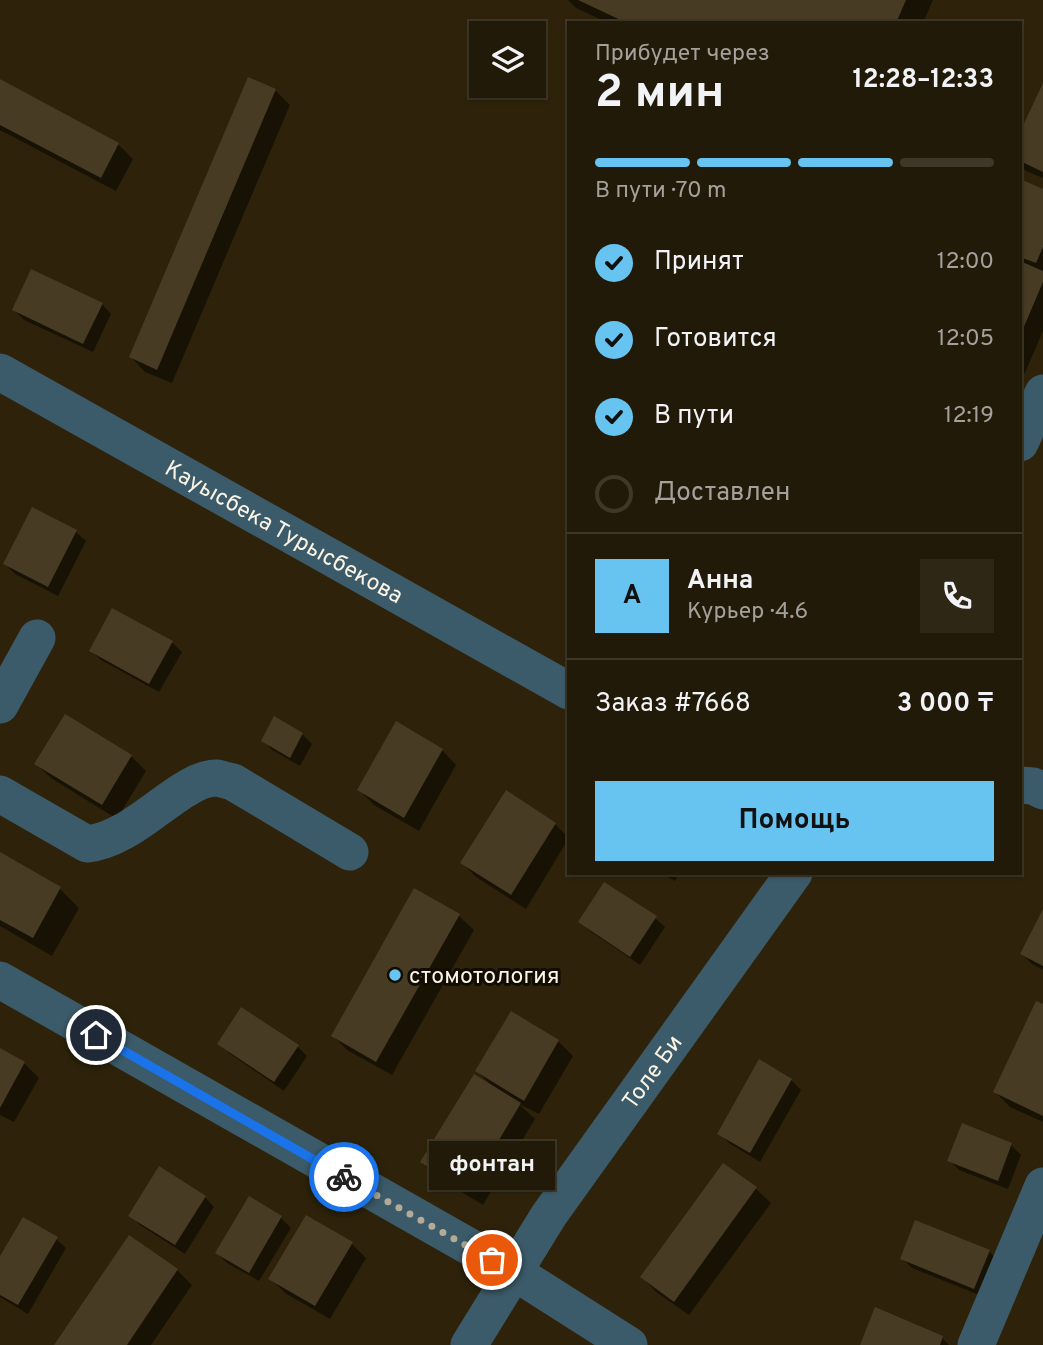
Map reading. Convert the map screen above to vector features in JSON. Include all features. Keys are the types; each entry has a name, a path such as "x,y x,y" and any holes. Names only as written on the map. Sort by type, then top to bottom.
{"street":[{"name":"Кауысбека Турысбекова","path":"0,372 567,690"},
{"path":"1022,439 1043,393"},
{"path":"0,705 37,638"},
{"path":"0,794 87,844 100,843 116,836 194,784 216,778 233,782 351,852"},
{"path":"1022,785 1033,786 1043,791"},
{"name":"Толе Би","path":"469,1345 549,1215 793,875"},
{"path":"0,980 506,1285 629,1345"},
{"path":"976,1345 1043,1186"}],"building":[{"path":"578,0 906,0 897,21 623,21"},
{"path":"248,77 276,89 157,370 129,357"},
{"path":"0,79 119,143 101,178 0,125"},
{"path":"1043,83 1043,172 1022,162 1022,128"},
{"path":"1022,180 1043,189 1043,247 1036,263 1022,258"},
{"path":"1022,262 1043,271 1043,282 1022,331"},
{"path":"31,269 103,303 83,344 12,310"},
{"path":"32,507 77,530 48,587 3,564"},
{"path":"112,608 173,641 149,684 89,651"},
{"path":"65,714 132,755 102,805 34,764"},
{"path":"274,716 303,733 290,758 261,741"},
{"path":"396,721 443,749 404,818 357,790"},
{"path":"506,790 556,823 511,895 460,863"},
{"path":"0,852 61,887 33,938 0,920"},
{"path":"604,882 657,916 630,957 578,922"},
{"name":"стомотология","path":"414,888 460,914 376,1062 331,1036"},
{"path":"1043,909 1043,966 1020,954"},
{"path":"1036,1001 1043,1004 1043,1116 993,1092"},
{"path":"241,1007 299,1045 274,1082 217,1044"},
{"path":"511,1011 559,1040 524,1101 475,1071"},
{"path":"0,1048 25,1062 0,1108"},
{"path":"759,1059 792,1079 750,1153 717,1134"},
{"path":"474,1074 521,1103 468,1192 420,1162"},
{"path":"962,1123 1012,1143 998,1181 947,1161"},
{"path":"723,1163 757,1187 674,1302 640,1277"},
{"path":"159,1166 206,1196 175,1245 128,1216"},
{"path":"249,1196 282,1216 249,1273 215,1253"},
{"path":"306,1215 353,1242 315,1306 268,1279"},
{"path":"23,1217 58,1237 18,1305 0,1295 0,1256"},
{"path":"915,1220 990,1250 974,1289 900,1259"},
{"path":"129,1235 178,1269 127,1345 54,1345"},
{"path":"875,1307 943,1336 940,1345 860,1345"}],"way so far":[{"path":"344,1177 492,1260"}],"place":[{"name":"стомотология","path":"395,975"},
{"name":"фонтан","path":"492,1260"}],"route":[{"path":"96,1035 344,1177"}]}
